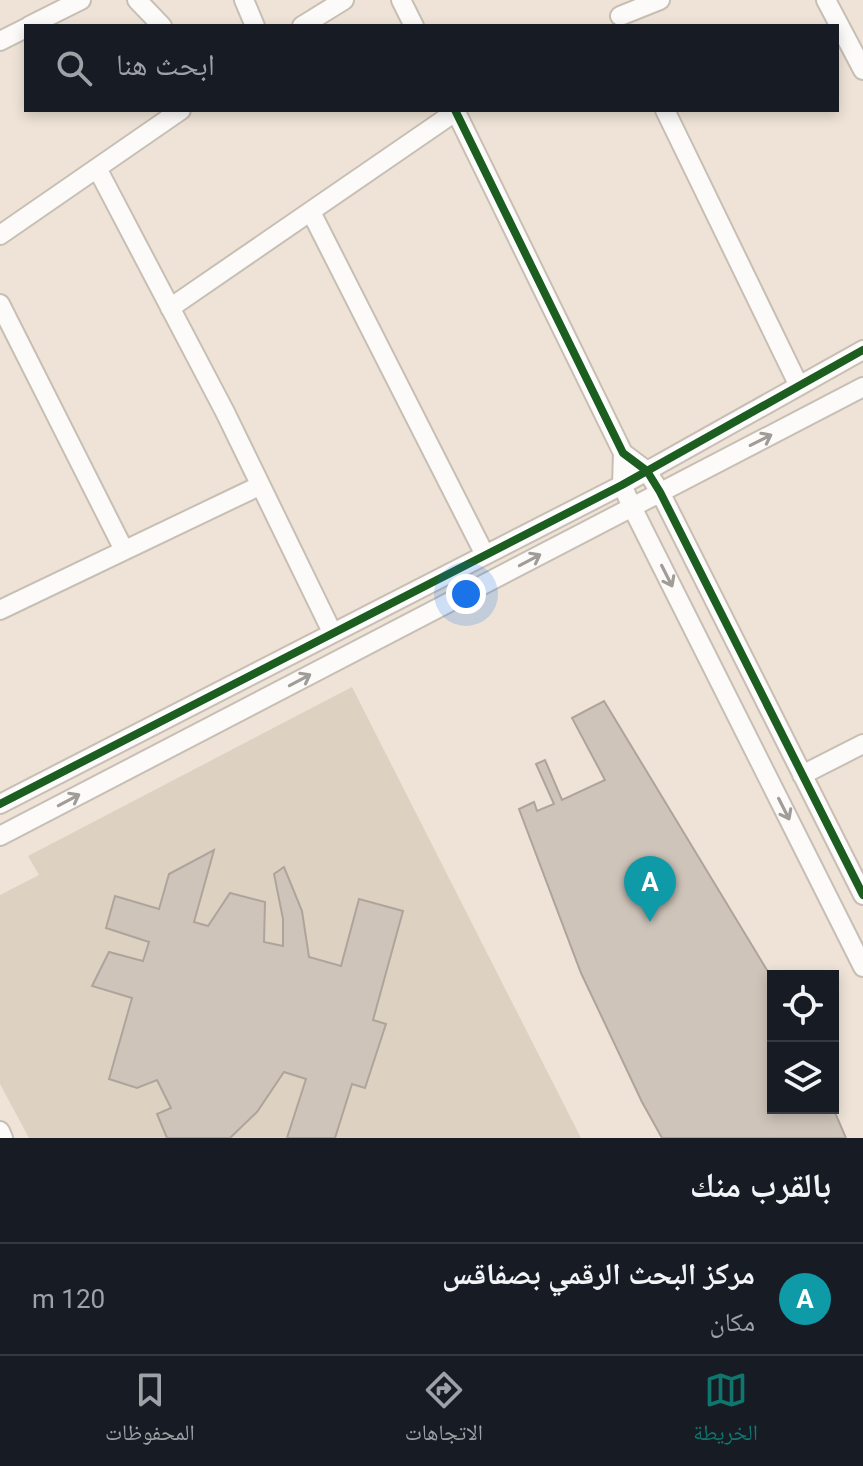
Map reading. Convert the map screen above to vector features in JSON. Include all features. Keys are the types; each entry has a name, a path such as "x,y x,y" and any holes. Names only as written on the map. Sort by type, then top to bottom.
{"street":[{"path":"34,24 81,0"},
{"path":"137,0 160,24"},
{"path":"244,0 254,24"},
{"path":"305,24 344,0"},
{"path":"401,0 413,24"},
{"path":"619,14 660,0"},
{"path":"826,0 839,24"},
{"path":"839,25 863,70"},
{"path":"0,41 24,29"},
{"path":"0,235 178,112"},
{"path":"170,308 454,112"},
{"path":"455,112 623,453 647,471 660,492 863,895"},
{"path":"666,112 799,386"},
{"path":"98,170 225,412 332,632"},
{"path":"311,212 484,553"},
{"path":"0,304 124,550"},
{"path":"0,804 484,553 622,485 863,350"},
{"path":"0,836 660,492 861,393"},
{"path":"623,453 622,485 632,507 863,967"},
{"path":"0,610 74,578 124,550 259,486"},
{"path":"802,775 863,744"},
{"path":"0,1131 3,1138"}],"shaded area":[{"path":"352,687 581,1138 29,1138 0,1084 0,895 39,875 28,856"}],"building":[{"path":"604,701 767,970 767,1114 836,1114 846,1138 662,1138 581,973 519,809 534,802 537,811 554,804 536,764 545,760 562,800 605,780 572,718"},
{"path":"214,850 194,922 208,926 230,893 265,902 264,942 283,946 283,919 274,874 284,867 302,911 309,957 341,966 359,899 403,911 373,1020 386,1024 365,1088 352,1084 335,1138 287,1138 306,1079 284,1072 257,1112 230,1138 167,1138 157,1114 171,1108 157,1080 137,1088 109,1079 132,998 92,986 109,952 143,961 149,942 106,928 115,896 159,909 169,874"}],"cycle path":[{"path":"456,112 623,453 647,471 660,492 863,895"},
{"path":"0,804 622,485 863,350"}],"place":[{"name":"مركز البحث الرقمي بصفاقس","path":"650,922"}]}
